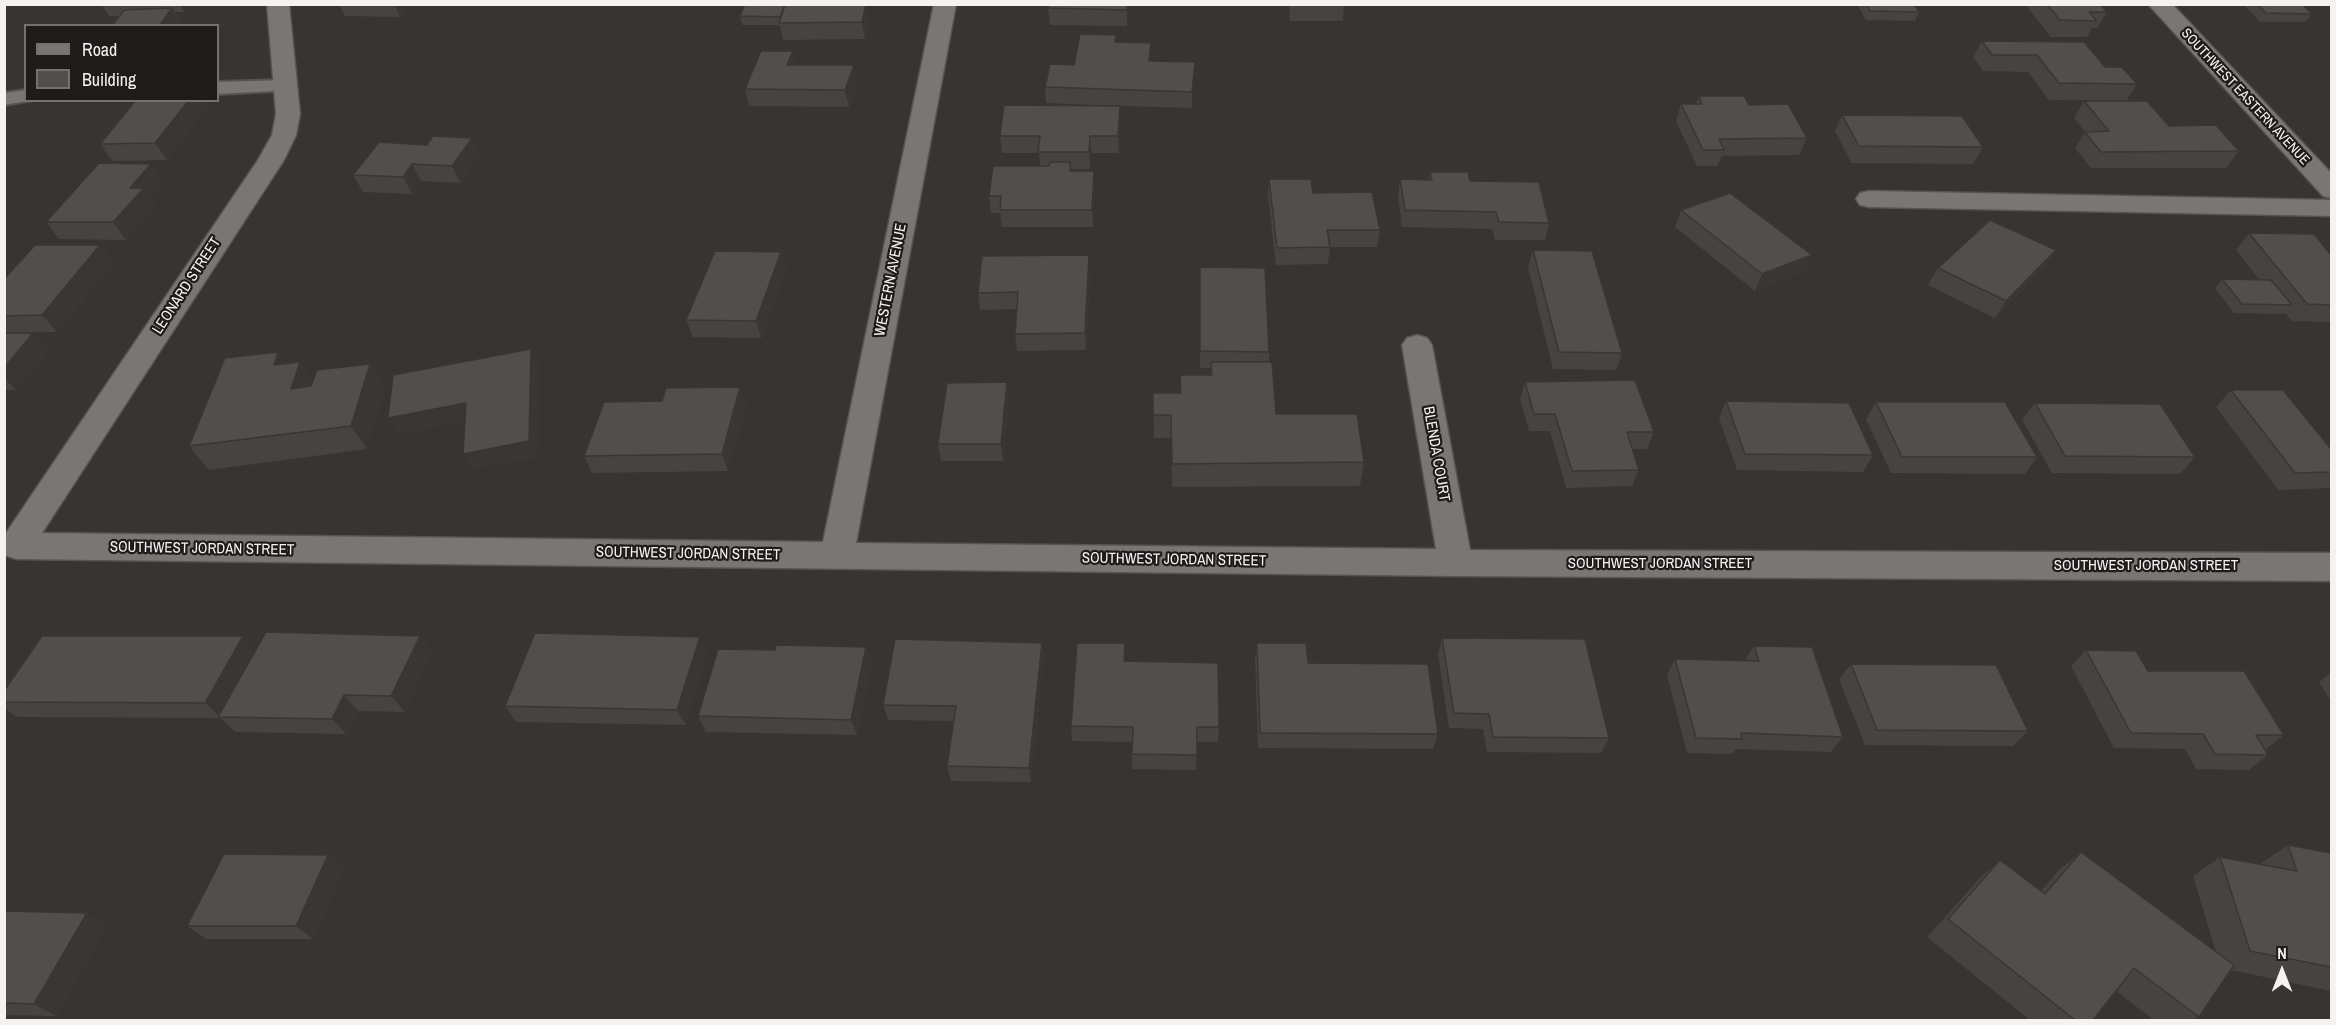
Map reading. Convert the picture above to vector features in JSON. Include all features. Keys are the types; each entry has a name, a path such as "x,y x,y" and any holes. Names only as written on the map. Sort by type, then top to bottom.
{"street":[{"name":"LEONARD STREET","path":"16,546 271,159 284,135 288,114 278,4"},
{"name":"WESTERN AVENUE","path":"837,555 945,4"},
{"name":"SOUTHWEST EASTERN AVENUE","path":"2159,4 2331,190"},
{"path":"1869,199 2331,208"},
{"name":"BLENDA COURT","path":"1417,345 1455,563"},
{"name":"SOUTHWEST JORDAN STREET","path":"16,546 1455,563 2331,567"}],"lane":[{"path":"219,88 286,86"},
{"path":"4,99 24,96"}],"building":[{"path":"745,4 785,4 780,17 740,16"},
{"path":"866,4 862,22 779,23 785,5"},
{"path":"1049,4 1127,4 1127,10 1048,8"},
{"path":"1866,4 1914,4 1919,12 1870,11"},
{"path":"2047,4 2100,4 2107,12 2089,12 2097,21 2060,20"},
{"path":"2257,4 2302,4 2312,14 2266,13"},
{"path":"172,8 160,24 114,24 124,10"},
{"path":"1080,34 1116,35 1115,42 1151,43 1149,61 1195,62 1192,92 1045,87 1050,64 1074,65"},
{"path":"1982,41 2084,42 2105,67 2122,67 2137,84 2059,83 2037,55 1992,55"},
{"path":"761,51 793,51 787,65 854,65 845,90 745,89"},
{"path":"1699,96 1744,96 1749,105 1788,104 1807,138 1719,139 1724,150 1703,150 1681,104 1702,104"},
{"path":"2084,101 2147,101 2169,126 2216,125 2239,151 2101,152 2085,132 2109,131"},
{"path":"134,102 187,102 155,143 100,144"},
{"path":"1004,105 1120,106 1118,136 1090,136 1089,152 1038,152 1040,136 1000,136"},
{"path":"1842,115 1962,116 1983,147 1859,146"},
{"path":"433,136 472,138 452,166 412,164 403,177 353,175 379,142 427,145"},
{"path":"1050,162 1070,162 1070,171 1094,171 1092,210 1000,210 1001,196 989,196 993,166 1049,166"},
{"path":"99,163 151,164 130,188 144,188 113,222 46,222"},
{"path":"1430,172 1468,172 1470,181 1539,182 1549,223 1499,222 1496,212 1405,210 1400,179 1432,180"},
{"path":"1269,179 1311,179 1313,193 1372,192 1380,230 1327,230 1330,247 1277,248"},
{"path":"1730,193 1812,255 1762,274 1681,210"},
{"path":"1990,220 2056,250 2006,301 1938,268"},
{"path":"2249,233 2314,234 2331,255 2331,305 2307,304"},
{"path":"35,245 100,245 42,315 4,316 4,279"},
{"path":"1533,250 1592,251 1622,353 1559,352"},
{"path":"715,251 781,252 756,321 686,320"},
{"path":"1089,255 1085,333 1015,334 1018,292 978,293 982,256"},
{"path":"1200,267 1265,268 1269,352 1200,351"},
{"path":"2222,279 2271,280 2292,305 2242,304"},
{"path":"4,333 33,333 4,368"},
{"path":"531,349 529,441 463,454 466,403 388,418 393,375"},
{"path":"278,352 274,365 300,362 291,389 311,386 317,370 370,364 351,426 189,446 225,358"},
{"path":"1211,362 1272,362 1276,414 1357,414 1364,462 1172,464 1171,415 1153,415 1153,393 1181,393 1180,375 1212,375"},
{"path":"1635,380 1654,432 1627,432 1639,470 1572,471 1555,414 1534,414 1525,382"},
{"path":"1007,382 1001,444 938,444 947,383"},
{"path":"740,387 722,454 584,456 604,402 662,401 666,388"},
{"path":"2231,390 2283,390 2331,449 2331,472 2295,473"},
{"path":"1726,401 1849,403 1873,455 1745,454"},
{"path":"1876,402 2005,402 2037,457 1902,457"},
{"path":"2035,403 2160,404 2195,457 2065,456"},
{"path":"266,632 420,636 391,696 344,695 332,719 218,717"},
{"path":"535,633 700,637 677,710 505,706"},
{"path":"42,636 243,636 205,703 4,702 4,691"},
{"path":"1442,638 1585,639 1609,738 1493,737 1489,714 1454,713"},
{"path":"895,639 1042,643 1029,768 947,766 956,706 883,705"},
{"path":"1077,643 1125,643 1124,661 1218,663 1219,727 1197,727 1197,755 1132,754 1133,727 1071,726"},
{"path":"1257,643 1306,643 1308,663 1428,664 1438,734 1260,733"},
{"path":"776,645 866,647 851,720 698,716 718,649 775,650"},
{"path":"1754,646 1812,647 1843,737 1741,733 1742,739 1696,738 1675,659 1759,661"},
{"path":"2086,650 2136,651 2148,671 2244,671 2284,735 2256,735 2268,755 2215,754 2203,734 2131,733"},
{"path":"1851,664 1996,665 2028,731 1877,730"},
{"path":"2288,845 2331,853 2331,967 2250,951 2220,857 2297,871"},
{"path":"2081,852 2234,965 2199,1017 2134,968 2093,1020 2075,1020 1948,919 2000,860 2045,894"},
{"path":"224,854 328,855 296,926 187,926"},
{"path":"4,911 87,913 34,1004 4,1003"}]}
